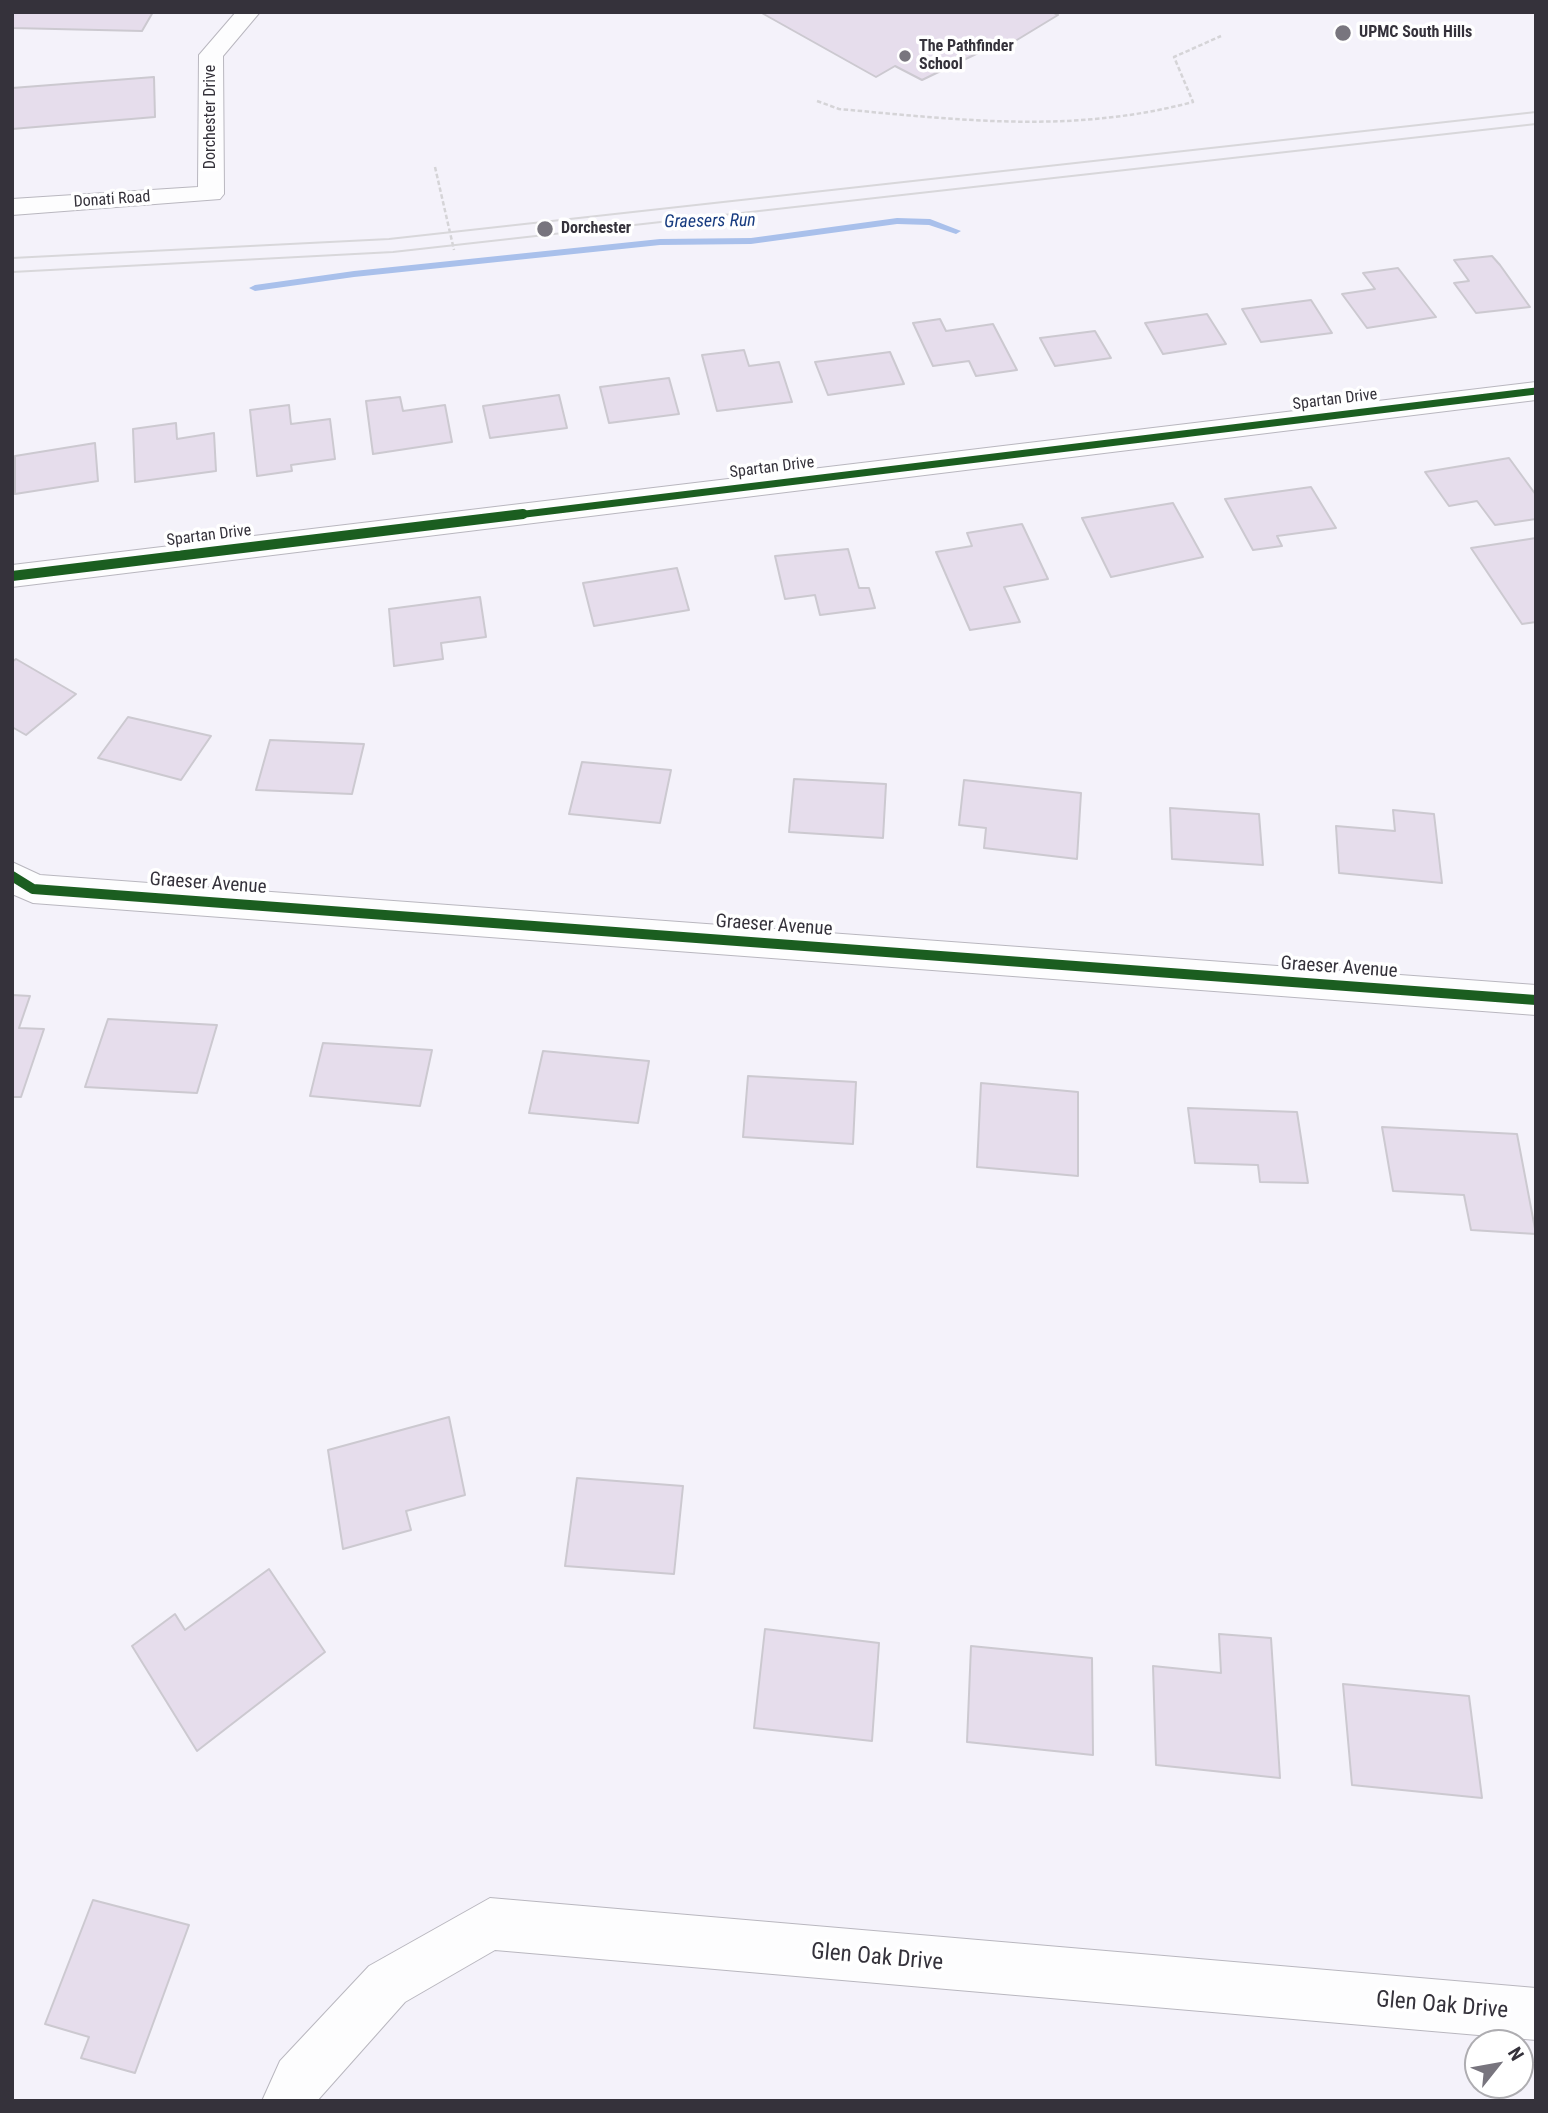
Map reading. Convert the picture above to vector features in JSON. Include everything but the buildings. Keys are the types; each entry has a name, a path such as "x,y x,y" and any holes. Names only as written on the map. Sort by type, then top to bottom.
{"street":[{"name":"Dorchester Drive","path":"211,194 211,55 249,12"},
{"name":"Donati Road","path":"12,207 211,194"},
{"name":"Spartan Drive","path":"12,576 1536,391"},
{"name":"Graeser Avenue","path":"12,877 33,889 1536,1000"},
{"name":"Glen Oak Drive","path":"289,2101 299,2080 387,1984 490,1924 1536,2014"}],"path":[{"path":"817,101 839,109 1020,123 1077,124 1159,113 1193,102 1174,57 1221,36"},
{"path":"435,167 454,250"}],"waterway":[{"name":"Graesers Run","path":"255,288 354,274 660,242 751,241 897,221 930,222 956,231"}],"tram line":[{"path":"12,258 389,239 1536,112"},
{"path":"12,272 393,252 1536,124"}],"cycle path":[{"path":"12,576 1536,391"},
{"path":"12,876 33,889 1536,1000"}],"place":[{"name":"UPMC South Hills","path":"1343,33"},
{"name":"The Pathfinder School","path":"905,56"},
{"name":"Dorchester","path":"545,229"}]}
